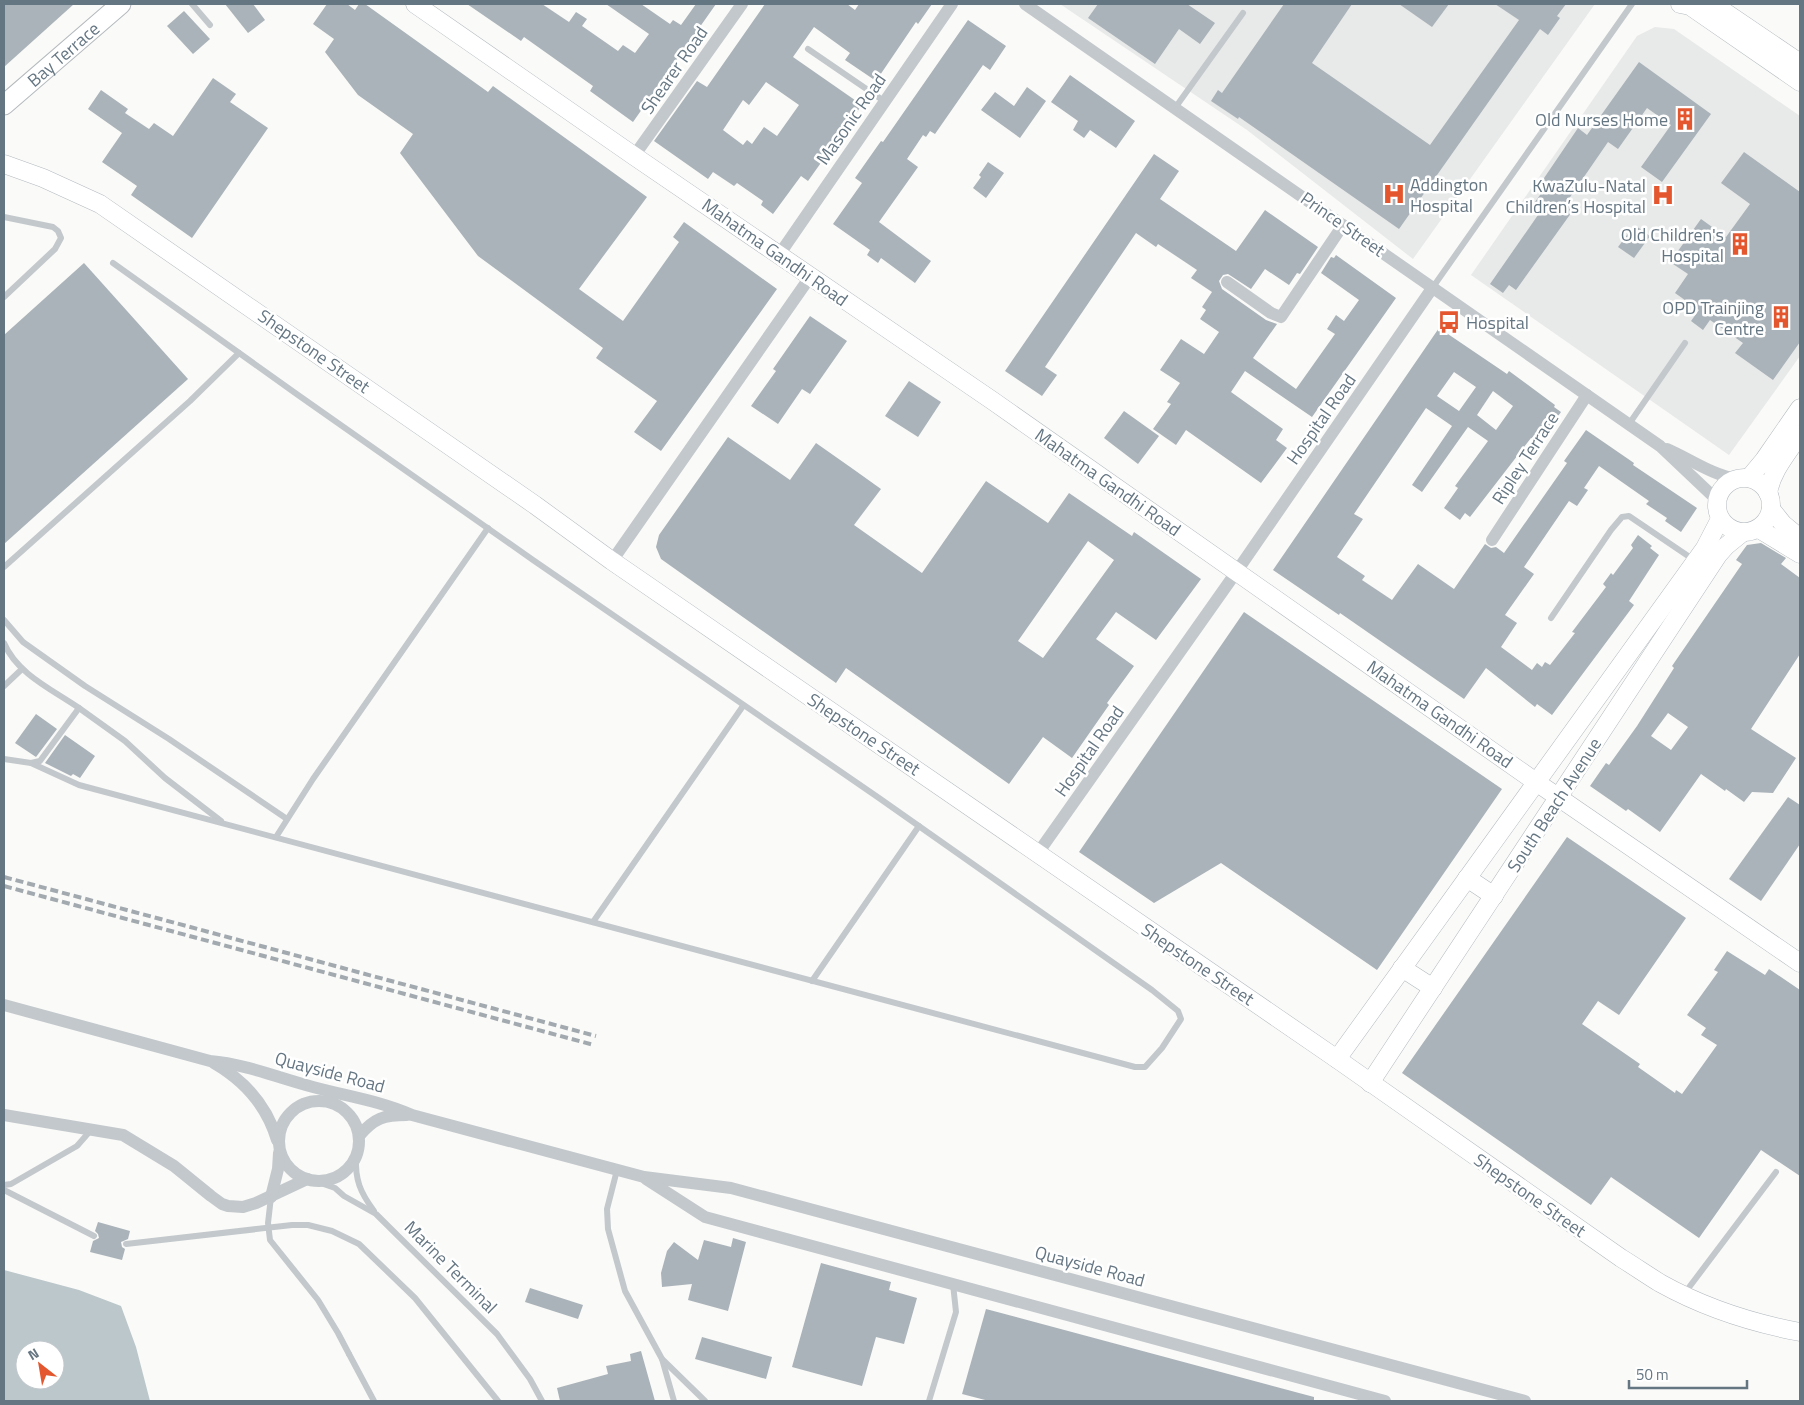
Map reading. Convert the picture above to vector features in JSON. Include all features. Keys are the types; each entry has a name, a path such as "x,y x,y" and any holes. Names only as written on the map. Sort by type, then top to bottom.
{"main road":[{"name":"Bay Terrace","path":"4,105 122,4"},
{"name":"Mahatma Gandhi Road","path":"415,4 993,401 1536,782 1800,963"},
{"path":"1680,4 1690,6 1800,82"},
{"path":"1713,4 1800,63"},
{"name":"Shepstone Street","path":"4,164 43,178 100,204 503,483 612,561 1337,1059 1621,1258 1661,1283 1707,1305 1748,1319 1800,1332"},
{"path":"1743,479 1764,460 1800,408"},
{"path":"1751,531 1769,516 1773,476 1800,434"},
{"path":"1800,538 1783,524 1757,482 1743,479 1728,483 1721,490 1716,510 1726,527 1735,532 1751,531 1800,554"},
{"name":"South Beach Avenue","path":"1337,1059 1696,561 1710,540 1720,519"},
{"name":"South Beach Avenue","path":"1370,1083 1722,550 1751,531"},
{"path":"1467,878 1494,896"},
{"path":"1402,968 1433,988"}],"street":[{"name":"Shearer Road","path":"634,156 742,4"},
{"name":"Masonic Road","path":"779,255 952,4"},
{"name":"Prince Street","path":"1025,4 1660,446 1717,500"},
{"path":"1227,282 1271,313 1281,317 1343,225"},
{"path":"612,561 810,277"},
{"name":"Hospital Road","path":"1038,853 1237,571 1433,287"},
{"name":"Ripley Terrace","path":"1492,540 1587,395"},
{"name":"Prince Street","path":"1660,446 1719,475 1743,479"},
{"name":"Quayside Road","path":"4,1005 210,1061 230,1062 313,1087 396,1108 412,1115 644,1177 732,1188 1525,1401"},
{"path":"210,1061 232,1073 250,1091 268,1116 285,1163 294,1173 311,1180 328,1180 340,1175 349,1167 356,1156 359,1136 355,1124 348,1113 313,1087"},
{"path":"271,1197 278,1169 280,1131 285,1119 293,1109 317,1100 334,1104 360,1099"},
{"path":"4,1115 123,1135 174,1166 222,1204 235,1207 243,1207 311,1180"},
{"path":"359,1136 371,1123 380,1118 391,1115 412,1115"},
{"name":"Quayside Road","path":"644,1177 705,1217 1385,1401"}],"lane":[{"path":"192,4 210,25"},
{"name":"Hospital Road","path":"1433,287 1632,4"},
{"path":"1175,108 1243,13"},
{"path":"808,50 884,101"},
{"path":"4,217 53,227 61,236 61,241 55,249 4,297"},
{"path":"4,759 31,763 79,785 1142,1068 1153,1060 1182,1018 1174,1007 919,826 488,528 113,263"},
{"path":"1629,424 1685,343"},
{"path":"4,567 190,400 239,353"},
{"path":"1551,618 1611,530 1622,517 1630,516 1696,561"},
{"path":"276,837 488,528"},
{"path":"4,620 23,642 85,686 169,739 287,819"},
{"path":"4,643 12,659 22,669 126,741 165,778 224,823"},
{"path":"4,686 22,669"},
{"path":"593,922 744,706"},
{"path":"31,763 40,761 79,708"},
{"path":"812,981 919,826"},
{"path":"4,1185 11,1184 77,1146 96,1130"},
{"path":"356,1156 355,1171 357,1181 366,1200 376,1214"},
{"path":"617,1170 607,1209 608,1229 625,1291 662,1359 674,1401"},
{"path":"1684,1294 1776,1172"},
{"name":"Marine Terminal","path":"311,1180 335,1188 344,1196 376,1214 497,1334 530,1379 542,1401"},
{"path":"4,1190 94,1236"},
{"path":"271,1197 268,1223 270,1240 318,1300 374,1401"},
{"path":"126,1244 292,1225 308,1225 346,1236 359,1244 415,1298 498,1401"},
{"path":"929,1401 956,1312 953,1284"},
{"path":"662,1359 705,1401"}],"shaded area":[{"name":"Addington Hospital","path":"1060,4 1595,4 1413,259 1247,130"},
{"name":"KwaZulu-Natal Children’s Hospital","path":"1655,27 1674,29 1800,116 1800,356 1729,455 1471,275 1637,36"},
{"path":"4,1270 79,1290 121,1306 136,1347 150,1401 4,1401"}],"building":[{"path":"4,4 74,4 4,67"},
{"path":"225,4 253,4 265,20 248,33"},
{"path":"327,4 347,4 355,10 359,4 365,4 488,92 493,86 647,197 579,289 623,321 679,242 673,237 684,222 777,289 661,451 634,432 657,401 596,358 603,348 478,256 400,153 413,134 358,95 325,52 334,39 313,24"},
{"path":"467,4 542,4 569,22 576,12 587,19 582,26 618,51 623,45 635,53 649,34 606,4 641,4 670,24 673,20 681,25 696,4 716,4 633,122 590,91 593,86 524,37 521,41"},
{"path":"765,4 847,4 855,10 859,4 932,4 918,24 916,22 876,81 845,60 850,53 814,27 793,57 862,105 808,181 801,176 773,214 761,205 763,201 737,183 734,186 713,172 708,179 654,141 697,81 707,87","holes":["766,82 799,105 777,136 764,127 752,144 747,140 743,145 723,130 743,100 749,105"]},
{"path":"1098,4 1187,4 1215,23 1200,44 1179,29 1155,64 1088,18"},
{"path":"1284,4 1352,4 1312,63 1430,145 1519,20 1495,4 1566,4 1557,16 1560,18 1548,35 1540,29 1399,229 1239,117 1238,119 1211,101 1218,90 1222,93"},
{"path":"1399,4 1449,4 1432,27"},
{"path":"184,11 210,39 193,54 167,26"},
{"path":"968,20 1006,46 990,70 983,65 935,134 930,131 926,137 923,135 907,159 918,167 879,222 931,261 915,283 881,258 878,263 867,255 870,250 833,224 862,183 855,178 881,141 883,142"},
{"path":"1639,62 1711,114 1662,182 1641,167 1671,125 1647,108 1618,149 1608,142 1566,203 1574,209 1516,290 1509,285 1503,293 1490,284 1538,215 1530,209 1545,188 1540,184 1578,128 1587,135"},
{"path":"1070,75 1135,121 1116,148 1090,130 1084,138 1073,130 1078,121 1051,102"},
{"path":"213,78 236,94 230,102 268,128 192,238 131,195 137,186 102,162 122,133 88,109 101,90 128,109 125,113 149,129 154,123 173,136"},
{"path":"1027,87 1046,101 1020,138 981,110 995,92 1014,106"},
{"name":"Old Children's Hospital","path":"1744,152 1800,192 1800,342 1773,380 1735,353 1743,343 1710,320 1703,330 1691,321 1699,310 1675,293 1688,274 1670,262 1701,219 1726,237 1750,204 1721,183"},
{"path":"1154,154 1179,171 1160,199 1236,251 1265,210 1318,247 1300,274 1297,273 1289,285 1265,269 1251,289 1228,274 1223,275 1219,281 1222,289 1266,320 1277,324 1253,358 1296,389 1335,334 1327,329 1336,315 1344,321 1359,300 1321,273 1331,257 1334,258 1336,255 1396,298 1312,417 1245,371 1231,392 1283,429 1276,440 1287,448 1261,483 1186,430 1176,445 1153,429 1171,404 1167,402 1180,383 1160,370 1181,339 1204,354 1219,332 1200,319 1206,310 1202,307 1212,292 1191,278 1197,270 1158,244 1156,247 1136,233 1045,367 1057,375 1042,396 1005,371"},
{"path":"988,162 1004,173 986,198 973,188"},
{"path":"1636,226 1650,236 1634,258 1618,247"},
{"path":"84,263 188,379 4,544 4,335"},
{"path":"810,316 847,341 810,394 802,389 778,424 751,406 776,371 773,369"},
{"path":"1439,328 1507,374 1509,371 1555,405 1554,407 1561,412 1545,434 1539,430 1533,439 1531,438 1470,517 1465,513 1460,520 1444,508 1458,488 1455,486 1488,441 1468,427 1422,492 1412,485 1452,426 1426,408 1354,514 1363,519 1337,557 1365,576 1362,580 1392,600 1418,564 1454,589 1485,544 1491,548 1496,547 1504,553 1567,463 1564,461 1586,430 1634,463 1633,465 1697,508 1681,532 1665,521 1667,518 1646,504 1649,501 1599,466 1584,488 1588,490 1577,506 1569,501 1524,567 1534,574 1505,615 1517,623 1501,647 1532,670 1537,663 1542,667 1545,662 1550,665 1575,633 1572,632 1606,587 1603,584 1611,573 1613,575 1633,548 1631,545 1638,535 1652,546 1650,548 1659,555 1629,601 1634,605 1552,715 1537,704 1535,707 1486,668 1464,699 1340,613 1339,615 1273,570","holes":["1454,372 1476,387 1459,411 1437,396","1493,391 1513,406 1496,430 1477,415"]},
{"path":"909,381 941,402 918,437 885,416"},
{"path":"1124,411 1159,436 1138,464 1104,438"},
{"path":"728,437 790,480 816,443 881,489 854,525 922,573 986,481 1048,523 1069,493 1132,536 1134,532 1201,579 1156,640 1116,612 1096,639 1134,666 1107,703 1109,705 1072,758 1043,737 1009,784 846,668 836,683 661,559 656,547 659,535","holes":["1088,541 1114,560 1043,658 1018,641"]},
{"path":"1761,543 1786,558 1781,564 1800,578 1800,654 1751,729 1796,758 1773,793 1752,792 1744,802 1701,774 1660,832 1628,809 1626,811 1590,786 1606,763 1609,765 1637,726 1674,668 1672,666 1742,564 1736,560 1747,545","holes":["1668,713 1688,727 1671,750 1651,736"]},
{"path":"1244,612 1502,789 1377,970 1221,863 1154,903 1079,852"},
{"path":"36,714 57,729 36,757 15,743"},
{"path":"65,735 95,756 80,778 73,774 71,776 45,763"},
{"path":"1788,797 1800,805 1800,844 1761,901 1729,879"},
{"path":"1567,837 1686,918 1619,1015 1598,1001 1582,1024 1640,1064 1638,1067 1675,1093 1676,1090 1682,1094 1717,1045 1701,1035 1706,1028 1687,1015 1718,972 1714,970 1727,951 1765,975 1769,969 1800,990 1800,1176 1761,1150 1699,1238 1611,1177 1591,1205 1402,1073"},
{"path":"98,1222 130,1231 128,1239 121,1242 122,1247 125,1249 122,1260 90,1252 93,1241 99,1238 95,1231"},
{"path":"733,1238 746,1242 728,1311 688,1300 692,1284 662,1287 661,1273 667,1251 674,1242 698,1260 704,1240 731,1247"},
{"path":"821,1263 891,1282 889,1290 917,1298 904,1344 876,1337 862,1386 792,1367"},
{"path":"530,1288 583,1305 578,1319 525,1302"},
{"path":"986,1309 1314,1397 1314,1401 989,1401 962,1394"},
{"path":"702,1337 772,1357 766,1379 695,1359"},
{"path":"641,1351 655,1401 560,1401 557,1388 608,1374 606,1366 631,1361 630,1354"}],"railway":[{"path":"4,877 596,1036"},
{"path":"4,886 594,1045"}],"place":[{"name":"Old Nurses Home","path":"1685,119"},
{"name":"Addington Hospital","path":"1394,194"},
{"name":"KwaZulu-Natal Children’s Hospital","path":"1663,195"},
{"name":"Old Children's Hospital","path":"1740,244"},
{"name":"OPD Trainjing Centre","path":"1781,317"},
{"name":"Hospital","path":"1449,322"}]}
